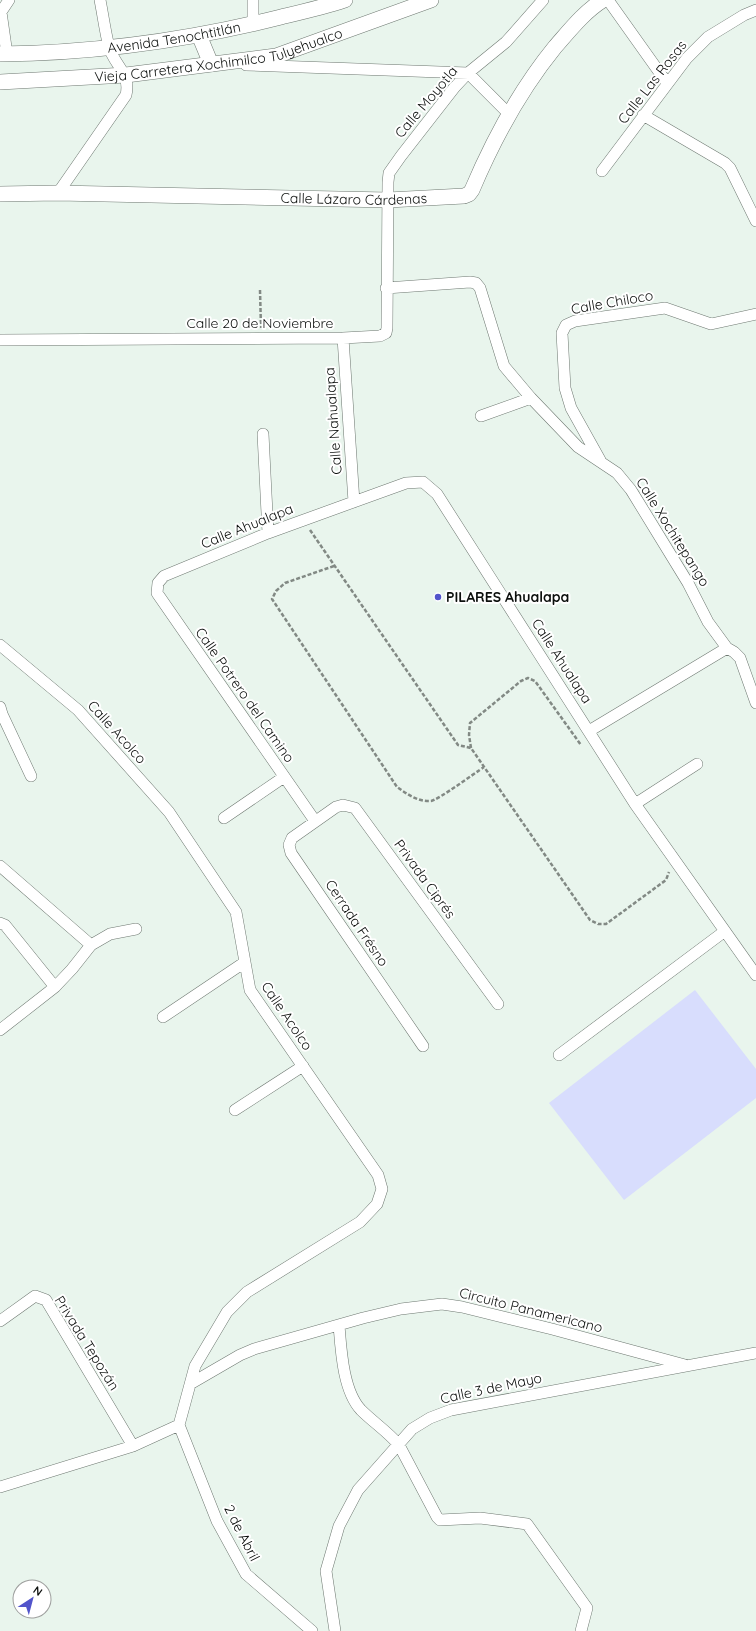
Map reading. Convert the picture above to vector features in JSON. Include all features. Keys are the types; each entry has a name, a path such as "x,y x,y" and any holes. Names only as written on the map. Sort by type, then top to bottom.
{"main road":[{"name":"Avenida Tenochtitlán","path":"4,54 109,48 200,35 253,24 345,0"},
{"name":"Vieja Carretera Xochimilco Tulyehualco","path":"0,82 126,75 276,56 431,0"},
{"name":"Calle Lázaro Cárdenas","path":"0,194 58,193 388,200 464,196 469,194 472,190 486,157 509,114 541,64 570,28 594,6 603,0"},
{"path":"200,35 212,64"}],"street":[{"path":"4,54 1,12 9,0"},
{"path":"58,193 126,95 127,91 126,75 109,48 100,0"},
{"path":"253,0 253,24"},
{"name":"Calle Moyotla","path":"388,200 388,182 390,173 401,156 454,88 468,74 506,42 543,0"},
{"path":"608,0 667,83"},
{"name":"Calle Las Rosas","path":"602,171 687,58 708,37 744,15 756,10"},
{"path":"212,64 468,74 509,114"},
{"path":"643,115 725,163 734,175 756,221"},
{"name":"Calle 20 de Noviembre","path":"0,340 343,338 380,336 386,333 387,328 386,288 388,200"},
{"name":"Calle Xochitepango","path":"386,288 470,282 476,283 480,288 504,366 531,398 578,447 617,473 631,490 688,583 708,622 727,648 740,658 756,703"},
{"name":"Calle Chiloco","path":"600,461 571,408 565,388 562,333 566,325 575,321 665,308 710,324 756,314"},
{"name":"Calle Nahualapa","path":"343,338 354,502"},
{"path":"481,416 531,398"},
{"path":"263,434 268,532"},
{"name":"Calle Ahualapa","path":"158,583 164,576 268,532 406,483 423,482 437,494 635,804 756,975"},
{"name":"Calle Potrero del Camino","path":"158,583 157,593 315,821"},
{"name":"Calle Acolco","path":"0,645 78,710 169,812 236,912 250,990 378,1175 382,1189 377,1204 360,1222 247,1292 227,1312 210,1337 194,1366 179,1425"},
{"path":"589,730 727,648"},
{"path":"0,707 31,776"},
{"path":"635,804 697,764"},
{"path":"224,818 284,777"},
{"name":"Privada Ciprés","path":"315,821 336,807 343,805 355,808 498,1004"},
{"name":"Cerrada Frésno","path":"315,821 292,838 289,845 291,853 423,1046"},
{"path":"0,866 91,945"},
{"path":"0,923 5,925 55,987"},
{"path":"0,1030 55,987 91,945 110,934 136,929"},
{"path":"558,1055 725,931"},
{"path":"163,1018 245,962"},
{"path":"235,1110 303,1066"},
{"name":"Privada Tepozán","path":"0,1321 35,1296 46,1300 133,1446"},
{"name":"Circuito Panamericano","path":"190,1384 240,1355 254,1349 401,1309 442,1304 462,1306 688,1366 756,1353"},
{"path":"339,1325 341,1355 349,1391 360,1409 399,1445 437,1517 440,1520 480,1518 527,1524 588,1608 581,1631"},
{"name":"Calle 3 de Mayo","path":"335,1631 326,1571 339,1526 358,1490 412,1429 430,1418 451,1410 688,1366"},
{"path":"0,1487 133,1446 179,1425"},
{"name":"2 de Abril","path":"179,1425 217,1521 246,1574 312,1631"}],"path":[{"path":"260,290 261,338"},
{"path":"302,520 458,746 471,748"},
{"path":"334,566 285,583 276,591 272,599 397,787 408,795 422,800 433,801 484,767"},
{"path":"584,750 535,681 528,678 521,681 470,723 469,735 471,748 590,920 598,924 606,924 666,880 669,873 667,868"}],"shaded area":[{"path":"695,990 756,1069 756,1098 624,1200 549,1103"}],"place":[{"name":"PILARES Ahualapa","path":"438,597"}]}
